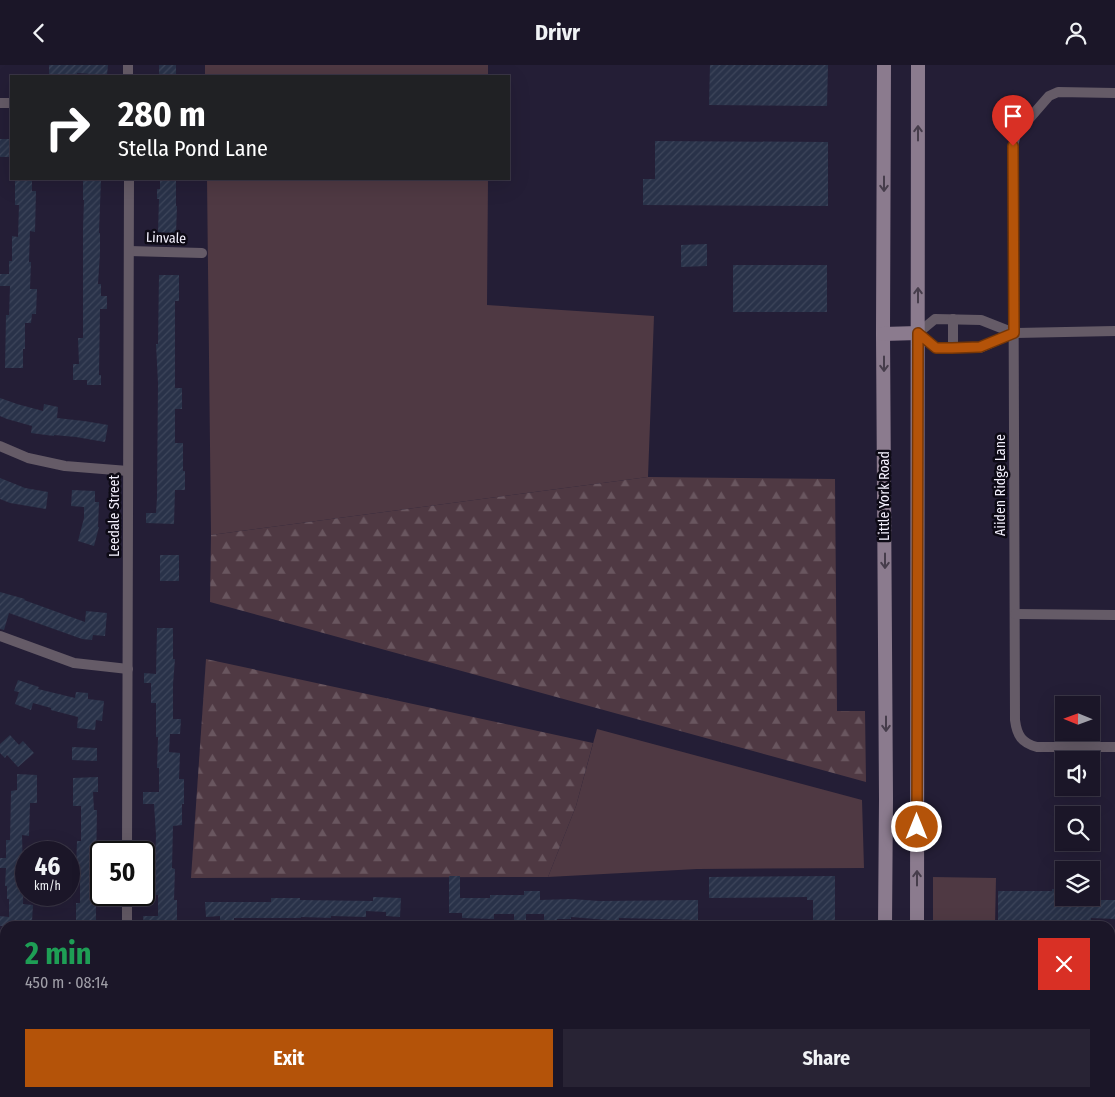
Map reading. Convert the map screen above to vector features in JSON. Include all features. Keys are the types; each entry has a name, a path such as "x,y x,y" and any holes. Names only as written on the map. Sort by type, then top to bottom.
{"main road":[{"name":"Little York Road","path":"884,65 885,921"},
{"path":"917,921 918,65"},
{"path":"884,334 918,333"}],"street":[{"name":"Aiiden Ridge Lane","path":"1115,93 1058,93 1049,97 1016,134 1013,146 1016,730 1027,744 1037,747 1115,747"},
{"name":"Leedale Street","path":"128,841 129,180"},
{"name":"Linvale","path":"129,251 202,253"},
{"path":"1014,333 981,320 953,319 935,319 918,333 936,348 952,348 980,347 1014,333 1115,331"},
{"path":"952,348 953,319"},
{"path":"0,446 28,458 65,466 128,471"},
{"path":"1015,615 1115,615"},
{"path":"0,636 74,663 128,669"},
{"path":"127,906 127,921"}],"green space":[{"path":"205,65 488,65 488,75 205,75"},
{"path":"207,180 488,180 487,305 654,316 648,477 211,535"},
{"path":"648,477 835,479 837,711 865,711 866,782 210,602 211,535"},
{"path":"206,659 593,743 576,806 548,877 191,878"},
{"path":"597,729 862,800 864,868 697,869 548,877 576,806"},
{"path":"933,877 996,878 995,921 933,921"}],"building":[{"path":"49,65 108,65 107,75 77,73 49,75"},
{"path":"159,65 176,65 176,75 159,75"},
{"path":"710,65 828,65 827,106 709,105"},
{"path":"0,139 10,139 10,157 0,157"},
{"path":"655,141 828,142 828,206 643,205 643,179 655,179"},
{"path":"15,180 32,180 32,191 36,191 35,232 30,231 29,262 31,262 30,289 37,289 36,314 32,314 31,323 25,323 23,368 5,368 6,315 9,315 10,286 0,286 0,274 9,274 9,261 12,261 12,236 18,237 19,205 15,205"},
{"path":"83,180 101,180 98,284 101,284 101,296 107,296 107,309 100,309 99,375 101,375 101,385 87,385 87,380 73,380 73,364 79,364 78,338 83,338"},
{"path":"160,180 176,180 176,233 158,232 159,199 157,199 157,189 160,189"},
{"path":"707,244 707,266 681,267 681,245"},
{"path":"733,265 827,265 827,312 733,312"},
{"path":"159,275 179,275 179,301 175,301 175,388 182,388 182,409 175,409 175,443 183,443 185,490 175,490 174,524 146,523 146,513 156,513 157,498 158,383 156,344 158,344"},
{"path":"0,398 43,411 44,404 58,407 57,418 108,425 105,442 31,433 32,426 0,416"},
{"path":"0,478 25,488 48,492 46,509 10,503 0,499"},
{"path":"72,490 95,491 95,502 99,502 99,527 94,546 78,541 84,518 84,507 71,506"},
{"path":"160,555 179,555 179,581 160,581"},
{"path":"0,592 25,599 85,622 86,611 107,613 105,636 93,635 92,640 82,639 9,613 4,630 0,629"},
{"path":"157,628 173,628 173,659 175,659 173,719 181,719 180,734 170,734 169,752 180,753 179,779 184,779 182,825 173,826 172,868 175,869 174,900 177,900 177,921 144,921 143,916 158,916 158,895 155,895 156,835 154,804 143,804 143,792 159,792 156,703 151,703 151,683 144,683 144,673 156,674"},
{"path":"18,680 39,687 38,689 75,698 76,692 88,693 88,699 104,701 102,721 96,720 95,730 77,728 78,717 33,703 31,710 15,704 19,692 14,691"},
{"path":"10,735 19,745 23,741 34,753 18,767 7,755 5,758 0,753 0,744"},
{"path":"72,747 97,748 97,761 72,760"},
{"path":"17,774 37,775 37,803 30,803 29,836 22,835 22,841 15,841 15,906 33,906 32,921 0,921 0,916 9,917 9,899 7,899 7,886 5,886 6,868 0,868 0,858 6,858 6,840 10,840 11,791 17,790"},
{"path":"98,777 98,792 93,792 94,810 97,810 96,841 90,841 90,906 96,906 96,921 76,921 76,906 80,906 81,806 73,806 73,778"},
{"path":"449,876 460,876 460,898 490,898 490,895 524,895 524,891 540,891 540,900 698,900 698,920 619,918 619,921 608,921 571,917 571,919 544,921 544,914 526,914 526,921 514,921 514,914 494,914 494,919 462,918 462,913 449,913"},
{"path":"835,876 835,921 813,921 813,900 807,900 807,897 709,898 709,877"},
{"path":"1052,889 1055,889 1055,906 1100,906 1100,900 1115,900 1115,919 1091,918 1091,921 998,921 998,891 1052,891"},
{"path":"373,897 401,898 400,917 386,916 386,912 366,911 366,917 234,918 234,921 220,921 220,916 206,917 205,902 271,902 271,898 373,901"}],"route":[{"path":"917,827 918,333 936,348 980,347 1014,333 1013,146"}]}
